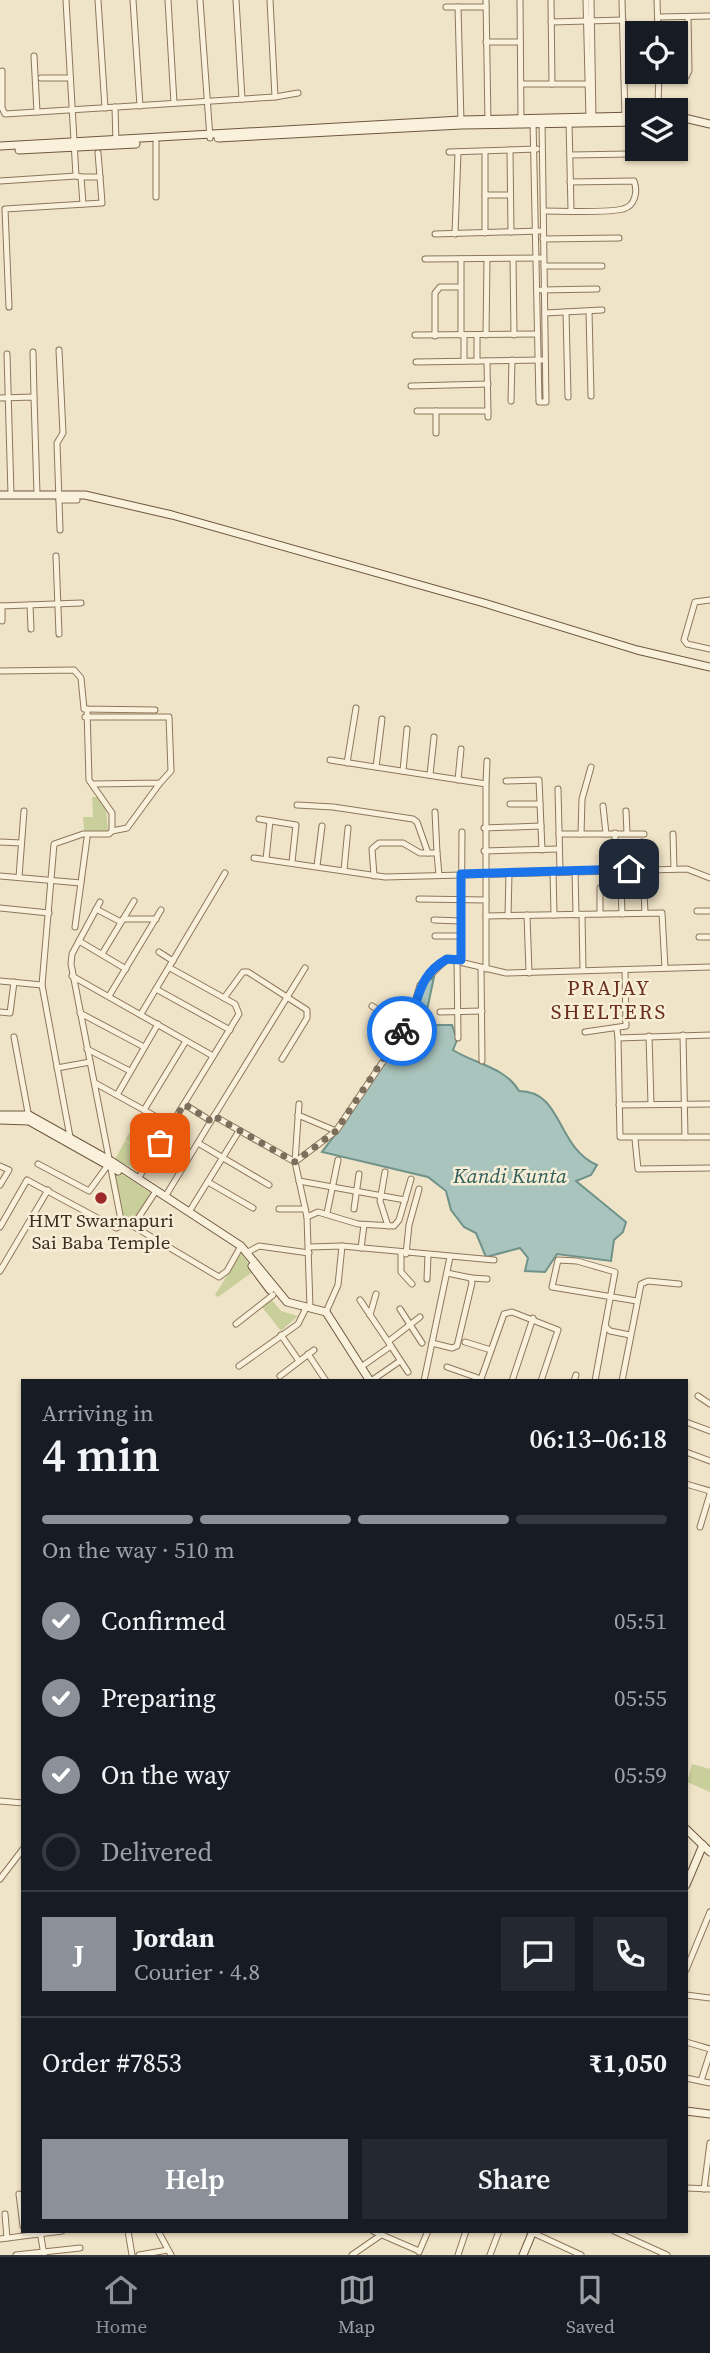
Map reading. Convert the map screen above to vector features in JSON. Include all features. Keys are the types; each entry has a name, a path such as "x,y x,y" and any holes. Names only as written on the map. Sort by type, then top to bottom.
{"street":[{"path":"66,0 73,146 83,205"},
{"path":"99,0 104,108"},
{"path":"133,0 140,106"},
{"path":"168,0 174,103"},
{"path":"200,0 210,136"},
{"path":"236,0 242,99"},
{"path":"270,0 275,97"},
{"path":"520,0 521,121"},
{"path":"551,0 552,84"},
{"path":"589,0 591,119"},
{"path":"542,121 625,119 622,0"},
{"path":"657,0 657,21"},
{"path":"446,7 486,3 488,123"},
{"path":"458,7 461,123"},
{"path":"657,17 710,16"},
{"path":"551,22 623,20"},
{"path":"486,42 520,42"},
{"path":"34,56 37,112"},
{"path":"2,71 3,111 37,112 140,106 275,97 298,93"},
{"path":"41,78 70,78"},
{"path":"521,84 590,84"},
{"path":"115,107 116,143"},
{"path":"0,149 461,123 569,122 591,119"},
{"path":"533,121 541,258 543,402"},
{"path":"541,334 545,313 541,290 544,266 540,231 544,211 542,121"},
{"path":"688,121 710,124"},
{"path":"569,122 571,210"},
{"path":"116,143 210,136"},
{"path":"156,142 156,197"},
{"path":"449,152 543,149"},
{"path":"510,150 511,232"},
{"path":"485,151 485,233"},
{"path":"456,234 458,152"},
{"path":"9,307 4,276 5,209 102,204 98,153"},
{"path":"570,155 625,154"},
{"path":"0,180 100,177"},
{"path":"544,211 621,210 633,202 636,187 634,181 570,182"},
{"path":"485,195 510,195"},
{"path":"435,234 540,231"},
{"path":"543,239 619,238"},
{"path":"425,259 541,258"},
{"path":"461,259 464,361"},
{"path":"513,259 514,335"},
{"path":"486,335 487,260"},
{"path":"544,266 602,266"},
{"path":"435,336 435,293 440,287 460,287"},
{"path":"541,290 597,289"},
{"path":"545,313 602,310"},
{"path":"589,311 592,396"},
{"path":"566,312 568,397"},
{"path":"415,335 541,334"},
{"path":"477,335 477,361"},
{"path":"59,350 63,433 57,443 60,530"},
{"path":"33,352 37,494"},
{"path":"6,355 10,495"},
{"path":"511,401 512,360"},
{"path":"416,362 542,360"},
{"path":"417,411 488,414 487,361"},
{"path":"411,386 488,384"},
{"path":"0,398 34,397"},
{"path":"436,411 436,433"},
{"path":"0,495 37,494 77,500"},
{"path":"59,497 85,495 172,515 484,603 638,650 710,667"},
{"path":"56,556 60,635"},
{"path":"710,600 695,602 684,640 687,645 710,649"},
{"path":"2,621 1,606 82,603"},
{"path":"30,605 32,629"},
{"path":"0,671 74,670 81,678 83,704 86,709 89,780 112,813 112,831"},
{"path":"347,763 356,708"},
{"path":"86,709 155,709"},
{"path":"71,1137 41,985 53,880 54,844 83,834 109,834 127,828 172,771 169,717 85,718"},
{"path":"376,767 382,719"},
{"path":"403,771 407,729"},
{"path":"430,775 434,737"},
{"path":"458,780 461,748"},
{"path":"330,760 486,784"},
{"path":"482,1061 487,761"},
{"path":"582,834 582,799 587,772 591,767"},
{"path":"506,781 538,779 542,850"},
{"path":"94,784 160,783"},
{"path":"554,915 559,849 558,789"},
{"path":"510,804 540,804"},
{"path":"297,805 333,807 413,819 417,822 428,853"},
{"path":"603,806 606,834"},
{"path":"19,877 24,811"},
{"path":"626,811 627,834"},
{"path":"435,812 439,875"},
{"path":"259,819 296,825 292,862"},
{"path":"266,859 270,821"},
{"path":"317,866 322,826"},
{"path":"484,828 541,826"},
{"path":"344,870 348,828"},
{"path":"458,1038 462,832"},
{"path":"615,833 615,870"},
{"path":"559,834 643,834"},
{"path":"673,834 674,869"},
{"path":"75,927 86,838"},
{"path":"0,842 21,843"},
{"path":"642,842 643,869"},
{"path":"374,876 374,845 403,843 417,852 437,853"},
{"path":"484,851 559,849"},
{"path":"254,858 374,876 674,869 697,870 710,878"},
{"path":"575,870 583,970"},
{"path":"141,1014 225,873"},
{"path":"508,916 509,873"},
{"path":"0,876 80,883"},
{"path":"621,886 622,914"},
{"path":"600,888 600,914"},
{"path":"644,891 645,913"},
{"path":"419,899 486,900"},
{"path":"102,954 134,901"},
{"path":"100,902 72,954 72,976 121,1225"},
{"path":"0,908 49,912"},
{"path":"96,909 122,921 156,919"},
{"path":"109,996 161,910"},
{"path":"696,911 710,912"},
{"path":"486,916 662,913 664,968"},
{"path":"527,915 529,973"},
{"path":"434,920 461,921"},
{"path":"435,936 461,936"},
{"path":"699,937 710,937"},
{"path":"79,941 126,969"},
{"path":"159,952 173,961"},
{"path":"295,1162 336,1131 406,1027 424,981 447,959 484,968 529,973 710,967"},
{"path":"138,1179 239,1011 235,1004 170,968"},
{"path":"165,1197 305,968"},
{"path":"585,1032 617,1029 626,1024 625,970"},
{"path":"224,998 243,972 248,972 308,1013 282,1059"},
{"path":"72,976 213,1056"},
{"path":"0,981 41,985"},
{"path":"0,1012 10,1013 14,982"},
{"path":"156,989 230,1030"},
{"path":"372,1006 406,1027"},
{"path":"440,1012 482,1011"},
{"path":"80,1013 144,1047"},
{"path":"117,1095 158,1024"},
{"path":"617,1029 620,1137 710,1137"},
{"path":"683,1035 685,1137"},
{"path":"618,1038 710,1035"},
{"path":"649,1036 651,1104"},
{"path":"14,1037 29,1118"},
{"path":"144,1110 186,1041"},
{"path":"88,1049 130,1072"},
{"path":"57,1068 90,1062"},
{"path":"94,1083 171,1125"},
{"path":"184,1104 295,1162"},
{"path":"239,1366 298,1324 310,1308 307,1217 295,1162 299,1104"},
{"path":"619,1105 710,1104"},
{"path":"0,1114 29,1118 71,1137 154,1194 243,1249 274,1295 290,1309 310,1308"},
{"path":"298,1115 336,1131"},
{"path":"0,1121 29,1118 138,1179 243,1249 287,1302 326,1312 369,1379"},
{"path":"189,1212 239,1131"},
{"path":"635,1139 638,1169 710,1168"},
{"path":"198,1143 269,1185"},
{"path":"327,1213 338,1160"},
{"path":"38,1164 89,1191 110,1165"},
{"path":"0,1166 9,1170 0,1185"},
{"path":"385,1172 380,1196 388,1226"},
{"path":"354,1209 359,1174"},
{"path":"307,1217 314,1212 327,1213 364,1225 398,1224 411,1179"},
{"path":"0,1227 27,1180 116,1228 121,1225 133,1226 219,1277 227,1272 243,1249 259,1245 309,1250 342,1246 404,1254 494,1260"},
{"path":"299,1181 405,1200"},
{"path":"208,1182 253,1208"},
{"path":"412,1284 401,1272 409,1224 419,1189"},
{"path":"0,1271 48,1190"},
{"path":"133,1226 154,1194"},
{"path":"279,1209 305,1209"},
{"path":"361,1248 364,1225"},
{"path":"326,1312 338,1285 342,1246"},
{"path":"427,1279 428,1255"},
{"path":"424,1379 450,1257"},
{"path":"595,1379 610,1297 615,1272 577,1261 558,1260 552,1287 610,1297 636,1301"},
{"path":"447,1273 487,1279"},
{"path":"432,1343 452,1348 457,1346 471,1278"},
{"path":"622,1379 639,1288 644,1282 679,1284"},
{"path":"370,1315 376,1294"},
{"path":"236,1324 274,1295"},
{"path":"360,1300 408,1372"},
{"path":"400,1309 422,1343"},
{"path":"447,1367 481,1379 504,1314 512,1311 555,1327 558,1332 542,1379"},
{"path":"361,1367 420,1317"},
{"path":"514,1379 533,1318"},
{"path":"605,1326 610,1331 630,1335"},
{"path":"281,1335 299,1361"},
{"path":"466,1342 491,1350"},
{"path":"289,1379 283,1374 314,1350"},
{"path":"308,1354 325,1379"},
{"path":"373,1379 400,1361"},
{"path":"698,1396 710,1404"},
{"path":"688,1423 710,1431"},
{"path":"688,1454 710,1460"},
{"path":"688,1485 710,1492 700,1527"},
{"path":"0,1801 21,1804"},
{"path":"688,1831 710,1852"},
{"path":"688,1872 702,1844"},
{"path":"688,1880 702,1844"},
{"path":"0,1879 21,1852"},
{"path":"688,1964 710,1912"},
{"path":"688,1948 693,1950"},
{"path":"688,1995 710,1998"},
{"path":"688,2043 710,2051 701,2081"},
{"path":"688,2078 710,2083"},
{"path":"688,2112 710,2114"},
{"path":"688,2188 707,2189 710,2143"},
{"path":"19,2194 21,2210"},
{"path":"5,2214 3,2238 40,2233 44,2254"},
{"path":"128,2233 132,2255"},
{"path":"139,2255 169,2252 159,2233"},
{"path":"377,2233 418,2253 427,2233"},
{"path":"390,2239 393,2233"},
{"path":"458,2255 465,2233"},
{"path":"490,2255 498,2233"},
{"path":"525,2255 533,2233"},
{"path":"535,2233 571,2253 581,2255"},
{"path":"618,2233 667,2255"},
{"path":"352,2255 366,2248 381,2235"},
{"path":"16,2255 80,2248"},
{"path":"366,2248 370,2255"}],"green space":[{"path":"92,797 98,797 106,807 108,832 84,831 83,817 93,817"},
{"path":"135,1124 160,1137 151,1154 125,1140"},
{"path":"125,1141 149,1154 140,1172 115,1159"},
{"path":"114,1169 151,1193 134,1221 123,1222"},
{"path":"241,1253 254,1271 218,1297 215,1295"},
{"path":"272,1300 281,1311 298,1316 281,1331 262,1307"},
{"path":"692,1764 710,1769 710,1792 688,1782"}],"water":[{"name":"Kandi Kunta","path":"434,977 423,1029 430,1036 436,1025 452,1025 457,1040 453,1050 498,1071 519,1091 533,1093 544,1100 574,1146 584,1157 597,1165 591,1175 576,1181 626,1222 623,1232 614,1240 611,1261 557,1254 545,1272 525,1271 528,1258 520,1248 486,1257 476,1233 464,1227 451,1210 446,1191 428,1177 322,1152 347,1119 396,1041 412,1025 422,985"}],"way so far":[{"path":"160,1143 184,1104 211,1121 214,1116 295,1162 315,1150 336,1131 402,1031"}],"place":[{"name":"HMT Swarnapuri Sai Baba Temple","path":"101,1198"}],"district":[{"name":"PRAJAY SHELTERS","path":"609,999"}],"route":[{"path":"402,1031 411,1018 418,990 424,981 447,959 461,960 461,874 629,869"}]}
